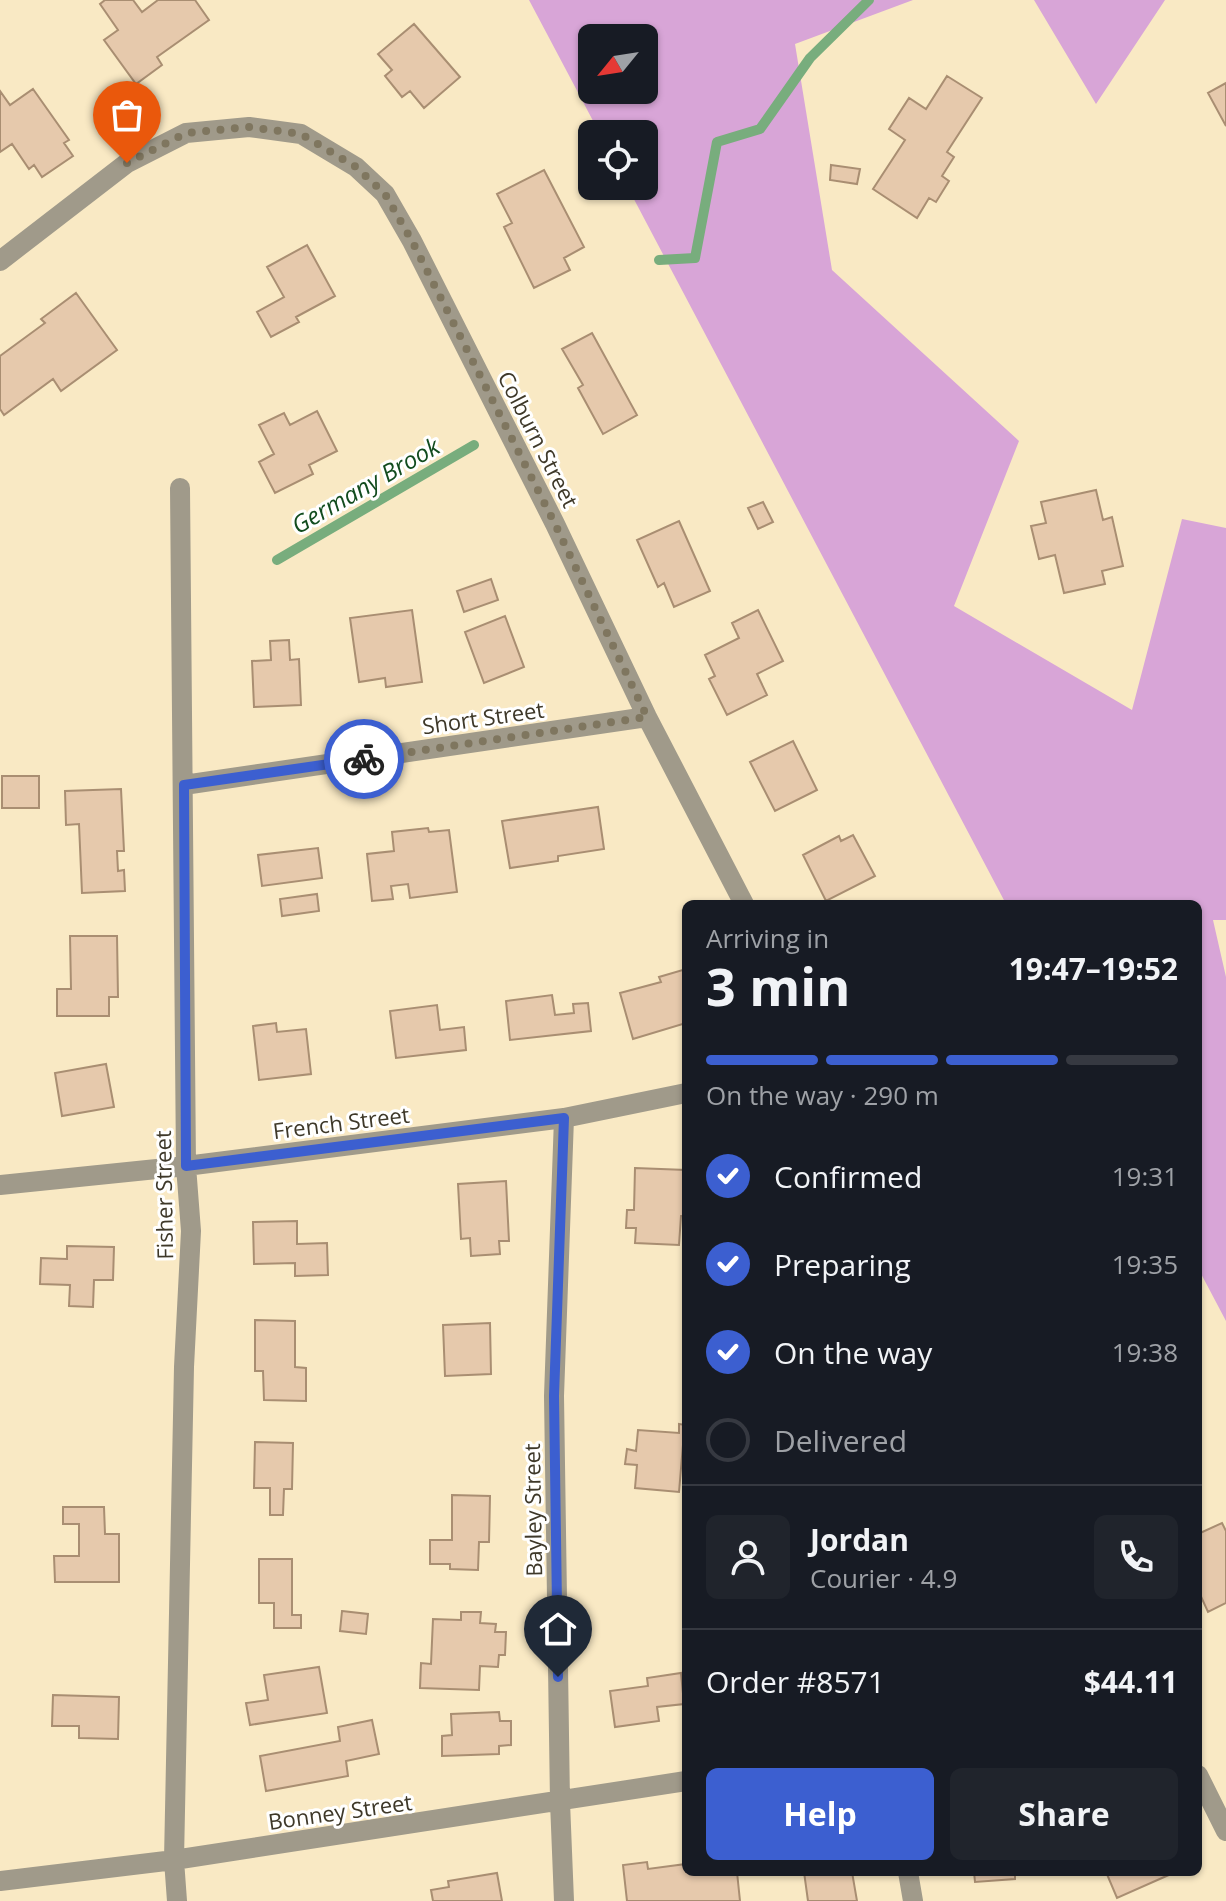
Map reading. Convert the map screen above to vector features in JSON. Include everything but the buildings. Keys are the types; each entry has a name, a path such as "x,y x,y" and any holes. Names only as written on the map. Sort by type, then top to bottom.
{"street":[{"name":"Colburn Street","path":"0,261 127,163 186,133 249,127 301,134 356,167 385,194 412,241 555,524 647,717 742,900"},
{"name":"Fisher Street","path":"177,1901 174,1860 184,1367 191,1231 186,1166 180,488"},
{"name":"Short Street","path":"184,785 647,717"},
{"name":"French Street","path":"0,1185 186,1166 564,1118 682,1094"},
{"name":"Bayley Street","path":"564,1118 554,1396 564,1901"},
{"name":"Bonney Street","path":"0,1881 174,1860 682,1782"},
{"path":"1202,1783 1226,1829"},
{"path":"909,1876 913,1901"}],"shaded area":[{"path":"529,0 913,0 795,44 832,270 1019,441 954,606 1132,710 1182,519 1226,528 1226,920 1213,920 1226,977 1226,1321 1202,1276 1202,900 1004,900 634,200 658,200 658,120 593,120 584,104 658,104 658,24 578,24 578,92"},
{"path":"1034,0 1165,0 1096,104"}],"waterway":[{"name":"Germany Brook","path":"659,260 695,258 717,142 760,129 810,58 869,0"},
{"name":"Germany Brook","path":"277,560 474,445"}],"way so far":[{"path":"127,163 186,133 249,127 301,134 356,167 385,194 412,241 555,524 647,717 364,759"}],"route":[{"path":"364,759 184,785 186,1166 564,1118 554,1396 558,1677"}]}
